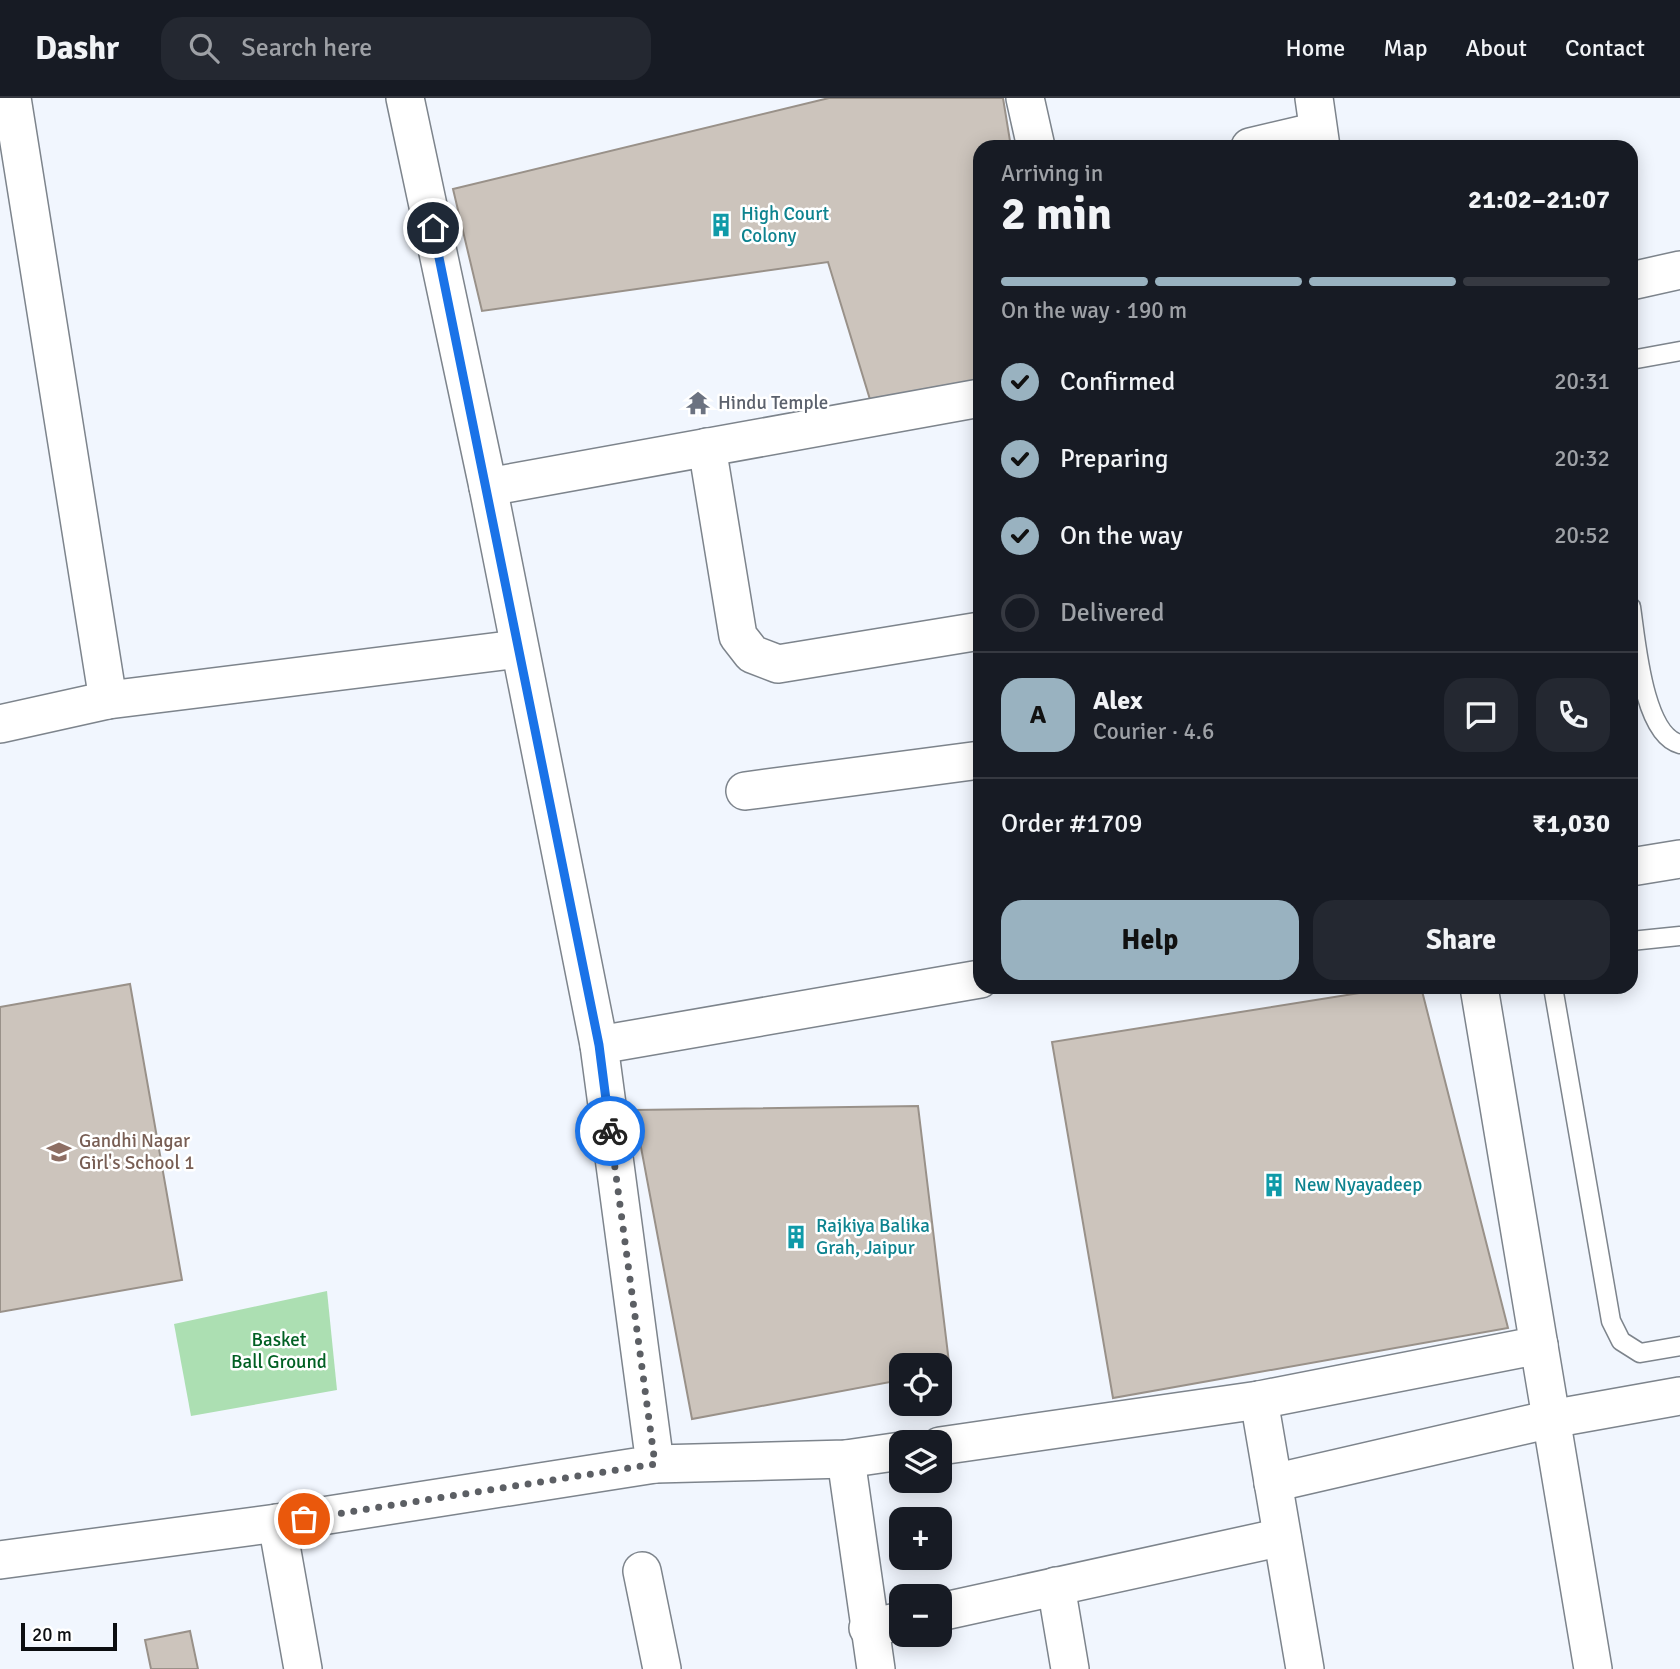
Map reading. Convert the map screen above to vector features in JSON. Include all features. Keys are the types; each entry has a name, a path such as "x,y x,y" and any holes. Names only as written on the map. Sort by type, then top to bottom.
{"street":[{"path":"12,98 108,700"},
{"path":"405,98 488,487 518,649 599,1045 655,1464"},
{"path":"1025,98 1034,140"},
{"path":"1272,140 1318,125"},
{"path":"1638,279 1680,270"},
{"path":"488,487 973,399"},
{"path":"707,447 738,636 752,654 778,664 973,632"},
{"path":"0,723 108,700 518,649"},
{"path":"745,791 973,761"},
{"path":"1638,866 1680,859"},
{"path":"599,1045 973,980"},
{"path":"1480,994 1593,1669"},
{"path":"952,1444 1259,1400 1539,1345"},
{"path":"1273,1483 1551,1419 1680,1396"},
{"path":"1259,1400 1306,1669"},
{"path":"0,1560 277,1523 655,1464 846,1459 889,1453"},
{"path":"846,1459 885,1625 876,1669"},
{"path":"277,1523 303,1669"},
{"path":"952,1609 1282,1537"},
{"path":"642,1572 662,1669"},
{"path":"1056,1586 1070,1669"}],"lane":[{"path":"1638,359 1680,351"},
{"path":"1638,649 1646,696 1660,728 1680,744"},
{"path":"1638,940 1680,936"},
{"path":"1554,994 1611,1321 1621,1341 1640,1353 1680,1346"}],"green space":[{"name":"Basket Ball Ground","path":"327,1291 337,1390 191,1416 174,1324"}],"building":[{"name":"High Court Colony","path":"829,98 1003,98 1010,140 973,140 973,384 872,406 828,262 482,311 453,189"},
{"path":"130,984 182,1280 0,1312 0,1007"},
{"name":"New Nyayadeep","path":"1353,994 1423,994 1508,1328 1113,1398 1052,1042"},
{"name":"Rajkiya Balika Grah, Jaipur","path":"918,1106 948,1353 889,1353 889,1382 692,1419 634,1110"},
{"path":"190,1631 198,1669 151,1669 145,1640"}],"way so far":[{"path":"304,1519 655,1464 610,1131"}],"place":[{"name":"High Court Colony","path":"721,225"},
{"name":"Hindu Temple","path":"698,403"},
{"name":"Gandhi Nagar Girl's School 1","path":"59,1152"},
{"name":"New Nyayadeep","path":"1274,1185"},
{"name":"Rajkiya Balika Grah, Jaipur","path":"796,1237"}],"route":[{"path":"433,228 488,487 518,649 599,1045 610,1131"}]}
